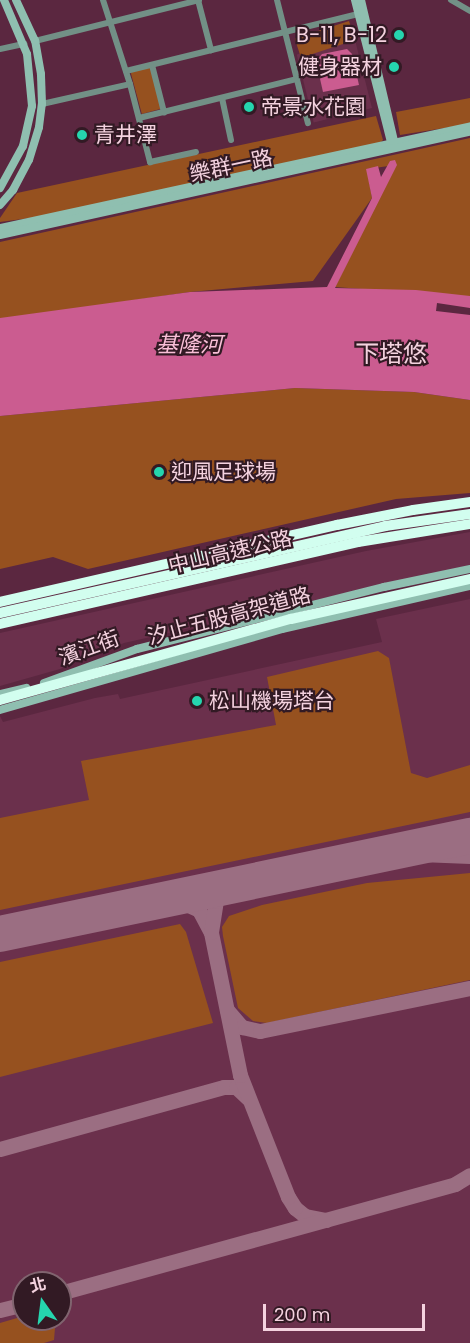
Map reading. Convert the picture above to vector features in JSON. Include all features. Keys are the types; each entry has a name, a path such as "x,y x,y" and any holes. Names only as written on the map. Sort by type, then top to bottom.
{"highway":[{"path":"0,602 337,525 413,510 470,502"},
{"name":"中山高速公路","path":"0,613 386,526 470,514"},
{"name":"中山高速公路","path":"0,624 358,542 470,524"},
{"name":"汐止五股高架道路","path":"0,700 291,619 470,579"}],"main road":[{"path":"0,187 17,161 29,123 32,88 24,44 4,0"},
{"path":"0,205 13,190 29,160 37,135 42,104 41,74 35,41 16,0"},
{"path":"355,0 393,144"},
{"path":"361,0 393,144"},
{"name":"樂群一路","path":"0,235 470,126"},
{"name":"樂群一路","path":"0,226 38,221 393,144 470,132"},
{"name":"濱江街","path":"0,694 51,681 105,660 362,592 470,569"},
{"name":"濱江街","path":"0,710 111,680 282,629 470,586"},
{"path":"105,660 111,680"}],"street":[{"path":"103,0 130,84 150,162 196,152"},
{"path":"35,41 198,0 211,50"},
{"path":"277,0 308,123"},
{"path":"451,0 470,11"},
{"path":"126,71 358,14"},
{"path":"0,50 24,44"},
{"path":"152,65 164,112"},
{"path":"139,118 297,79"},
{"path":"42,104 130,84"},
{"path":"222,98 231,140"}],"shaded area":[{"path":"349,21 355,40 301,58 295,39"},
{"path":"355,40 372,108 314,122 297,55"},
{"path":"151,67 162,109 142,114 131,72"},
{"path":"470,98 470,124 400,135 396,112"},
{"path":"376,116 383,140 380,143 38,217 0,222 0,218 17,193"},
{"path":"470,138 470,297 335,287 396,165 367,169 372,198 313,281 190,292 0,320 0,242"},
{"path":"295,388 414,392 470,400 470,493 396,499 88,569 53,557 0,569 0,416"},
{"path":"470,532 470,565 124,643 60,669 0,686 0,633 366,551"},
{"path":"470,599 470,1343 0,1343 0,716 3,722 95,698 118,694 120,699 382,642 376,619"},
{"path":"378,651 389,658 411,773 427,778 470,765 470,812 0,910 0,818 89,800 81,761 276,725 267,677"},
{"path":"470,873 470,980 267,1023 253,1021 238,1008 222,927 229,916 262,905 367,883"},
{"path":"180,924 186,932 213,1023 0,1077 0,962"},
{"path":"12,1320 12,1331 55,1331 54,1340 44,1343 0,1343 0,1323"}],"water":[{"path":"347,49 352,54 359,85 323,92 316,61 322,54"},
{"name":"基隆河","path":"395,160 397,165 335,288 416,290 470,296 470,400 414,392 295,388 0,416 0,318 190,292 327,287 372,198 366,169 378,166 381,177 390,161"}],"pier":[{"path":"437,303 470,308 470,315 436,311"}],"taxiway":[{"path":"326,1220 305,1216 295,1208 288,1197 240,1075 211,932 216,901 221,894 360,858 420,854 470,856"},
{"path":"0,934 179,901 199,910 210,931"},
{"path":"227,1010 242,1027 260,1031 470,988"},
{"path":"0,1149 224,1087 236,1087 248,1098"},
{"path":"72,1290 455,1184 470,1175"},
{"path":"0,1310 12,1307"}],"runway":[{"path":"0,934 470,836"}],"place":[{"name":"B-11, B-12","path":"399,35"},
{"name":"健身器材","path":"394,67"},
{"name":"帝景水花園","path":"249,107"},
{"name":"青井澤","path":"82,135"},
{"name":"迎風足球場","path":"159,472"},
{"name":"松山機場塔台","path":"197,701"}],"district":[{"name":"下塔悠","path":"391,354"}]}
